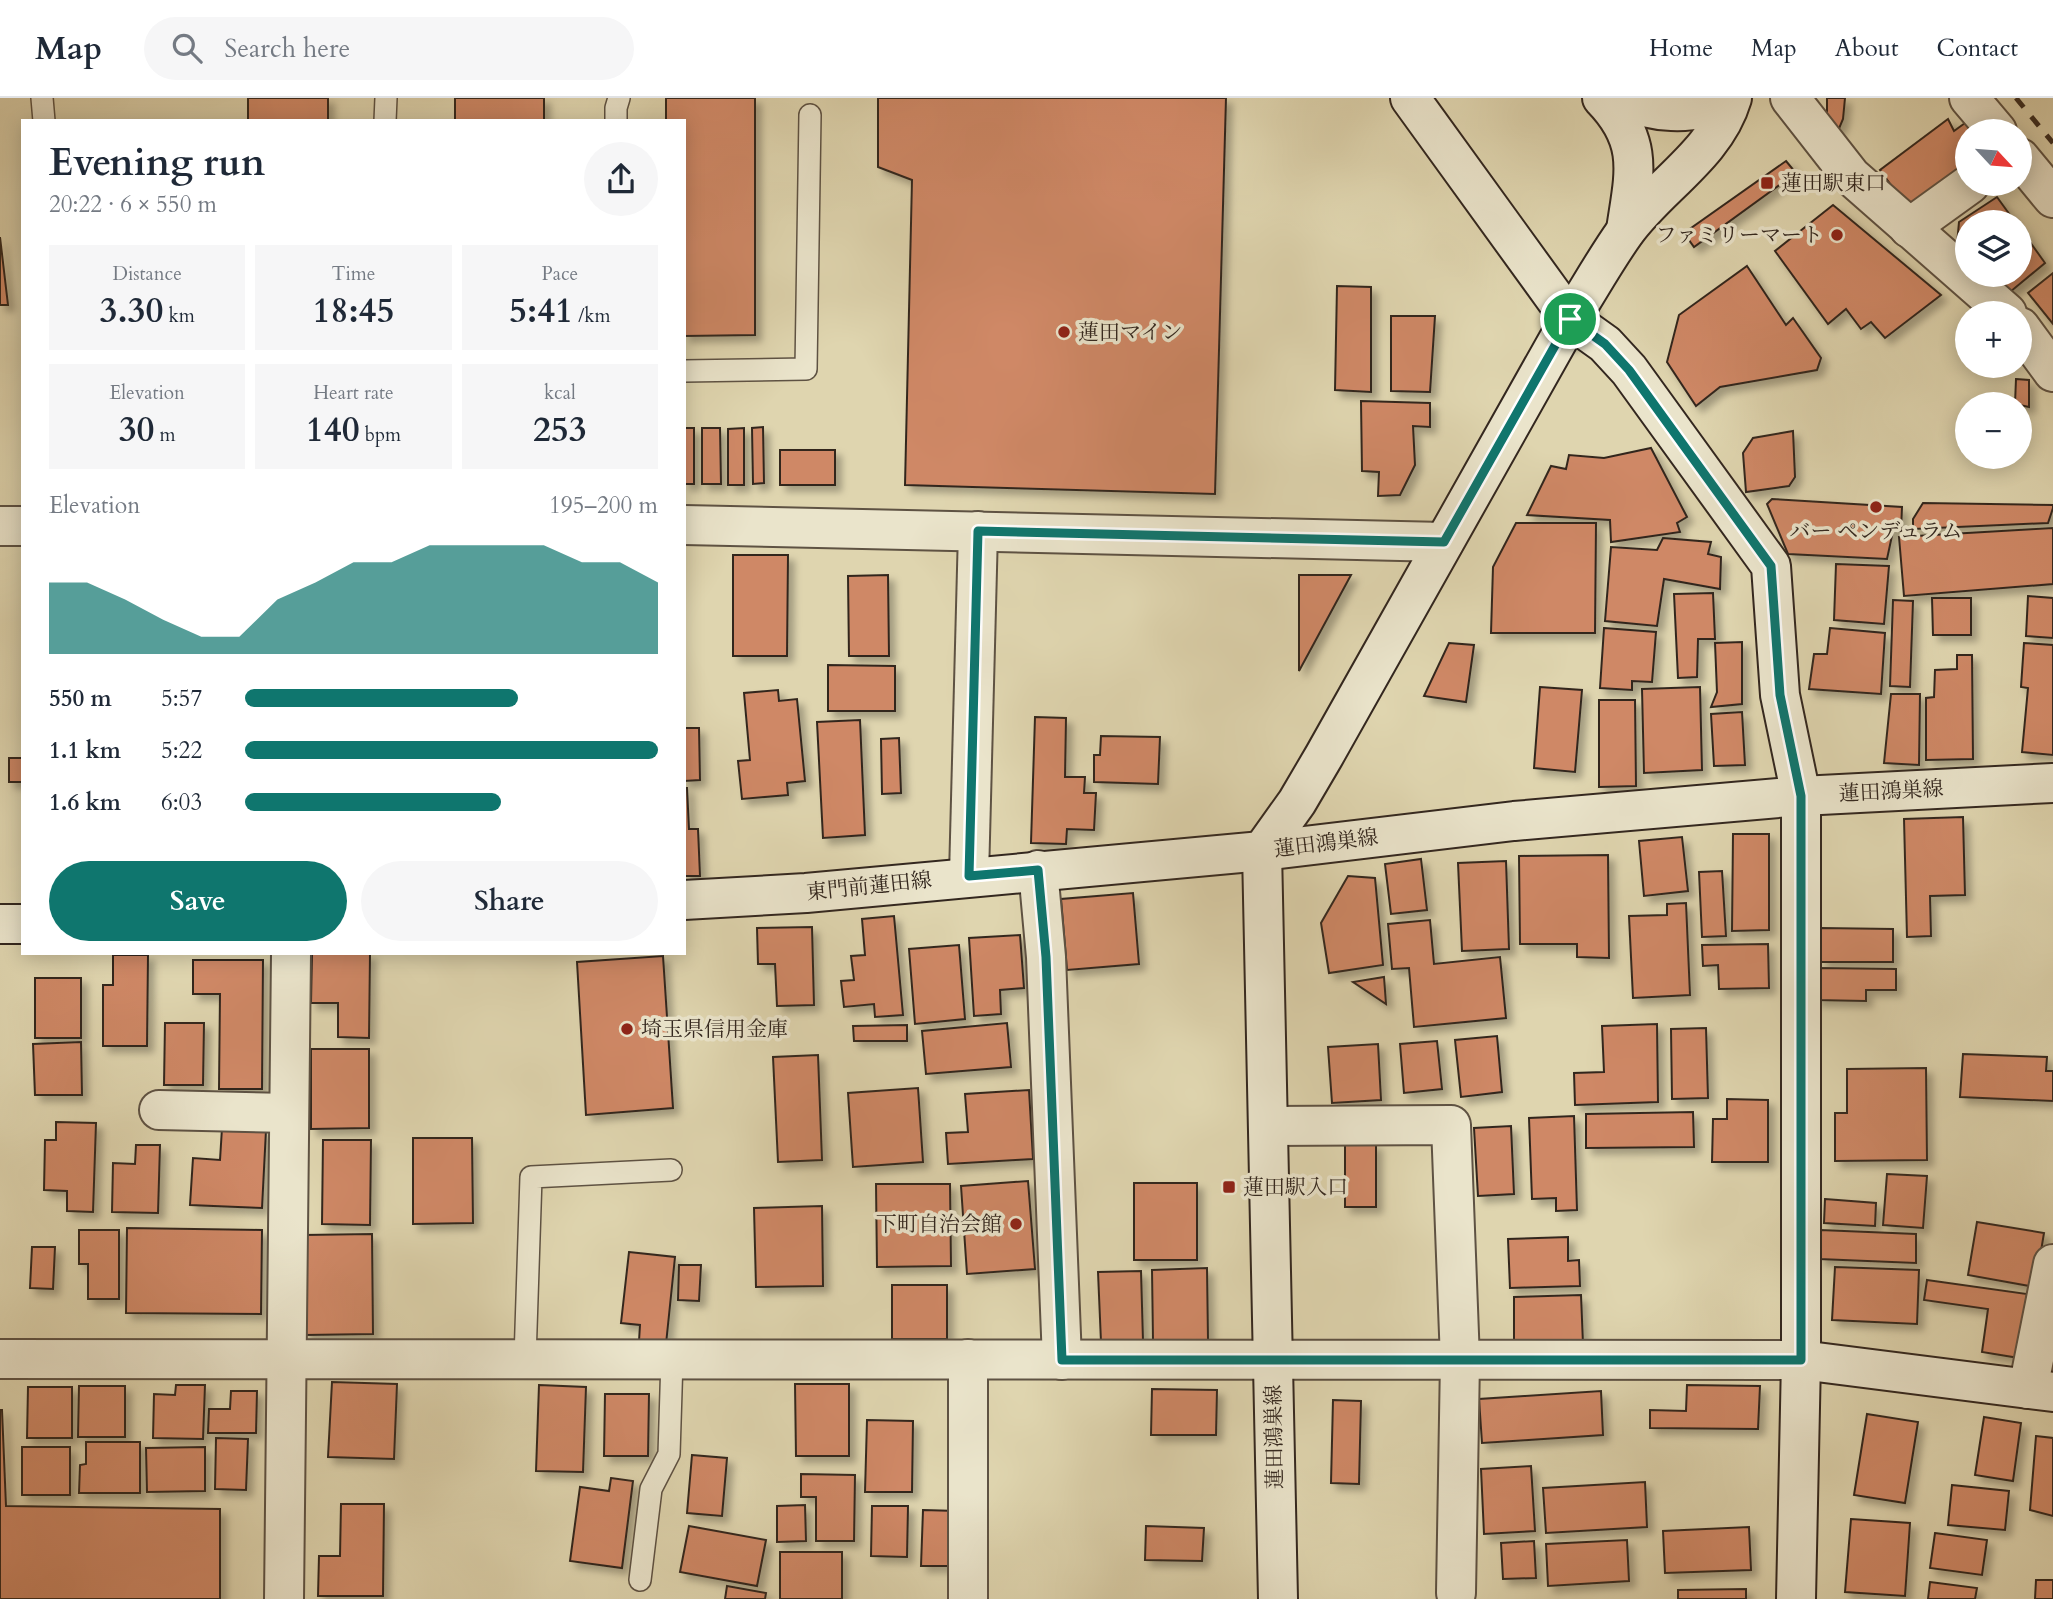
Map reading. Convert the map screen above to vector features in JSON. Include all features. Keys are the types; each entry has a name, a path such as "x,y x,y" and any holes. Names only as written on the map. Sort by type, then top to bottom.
{"street":[{"path":"1410,98 1570,319 1605,344 1629,370 1771,566 1780,695 1801,796 1801,1360 1796,1599"},
{"path":"1602,98 1616,113 1629,138 1635,167 1626,230"},
{"path":"1619,98 1656,111 1680,111 1710,107 1722,98"},
{"path":"1262,851 1297,802 1317,768 1570,319 1626,230 1690,164 1718,130 1732,98"},
{"path":"1790,98 1851,176 1993,301"},
{"path":"1969,98 1987,119"},
{"path":"2032,173 2053,198"},
{"path":"1909,228 1955,195"},
{"path":"2032,343 2053,372"},
{"path":"686,525 1444,542"},
{"path":"0,526 21,526"},
{"path":"969,876 978,531"},
{"name":"蓮田鴻巣線","path":"1278,1599 1262,851 1514,821 1801,796 2053,783"},
{"name":"東門前蓮田線","path":"686,900 806,892 1262,851"},
{"path":"1038,870 1046,957 1062,1360"},
{"path":"0,924 21,924"},
{"path":"284,1599 291,955"},
{"path":"159,1110 289,1113"},
{"path":"1269,1126 1451,1125 1460,1360 1456,1594"},
{"path":"0,1359 1801,1360 2041,1391 2053,1264"},
{"path":"968,1359 968,1599"}],"lane":[{"path":"42,98 44,119"},
{"path":"385,119 386,98"},
{"path":"616,119 619,98"},
{"path":"686,371 806,369 810,115"},
{"path":"524,1359 531,1177 671,1170"},
{"path":"640,1580 651,1489 670,1454 672,1359"}],"building":[{"path":"248,98 328,98 328,119 248,119"},
{"path":"455,98 544,98 544,119 455,119"},
{"path":"666,98 755,98 755,335 686,336 686,119 666,119"},
{"name":"蓮田マイン","path":"878,98 1226,98 1215,494 905,485 912,180 878,167"},
{"path":"1827,98 1845,98 1843,119 1838,131 1823,124"},
{"path":"1948,119 1955,130 1955,173 1907,207 1880,170"},
{"path":"1786,161 1796,173 1694,247 1684,233"},
{"path":"1997,197 2006,210 1977,210"},
{"path":"1833,205 1941,295 1885,338 1871,322 1861,329 1846,309 1828,324 1775,251"},
{"path":"0,237 8,305 0,305"},
{"path":"2032,245 2045,263 2032,274"},
{"path":"1747,266 1786,325 1793,318 1821,358 1817,370 1720,387 1696,406 1667,362 1679,315"},
{"path":"2053,273 2053,324 2028,293"},
{"path":"1337,286 1371,287 1371,392 1335,390"},
{"path":"1391,316 1435,316 1430,392 1391,391"},
{"path":"2016,379 2029,380 2029,392 2015,392"},
{"path":"1361,401 1430,403 1430,427 1413,426 1415,465 1400,495 1378,496 1379,472 1362,471"},
{"path":"763,427 764,483 753,484 752,428"},
{"path":"686,428 694,428 694,484 686,484"},
{"path":"702,428 720,428 721,484 702,484"},
{"path":"744,428 744,485 728,485 728,429"},
{"path":"1793,431 1795,477 1789,486 1746,492 1743,453 1753,438"},
{"path":"1651,448 1687,517 1677,523 1680,532 1611,542 1610,520 1527,515 1551,466 1566,469 1569,455 1604,458"},
{"path":"780,450 835,450 835,485 780,485"},
{"path":"1772,499 1902,507 1901,531 1893,531 1887,559 1788,554 1767,504"},
{"path":"1923,503 2053,505 2053,508 2048,523 1913,529 1913,519"},
{"path":"1516,523 1596,523 1595,633 1491,633 1493,567"},
{"path":"2053,528 2053,584 1904,596 1899,537"},
{"path":"1663,538 1711,542 1708,554 1721,557 1720,589 1664,579 1657,626 1605,621 1611,547 1657,550"},
{"path":"733,555 788,555 787,656 733,656"},
{"path":"1836,564 1889,566 1884,624 1834,620"},
{"path":"888,575 889,656 849,656 848,576"},
{"path":"1299,575 1351,575 1299,671"},
{"path":"1713,593 1715,639 1698,639 1697,677 1678,678 1674,594"},
{"path":"2028,596 2053,598 2053,638 2026,636"},
{"path":"1932,598 1971,598 1971,635 1933,635"},
{"path":"1893,600 1913,601 1910,687 1890,686"},
{"path":"1604,628 1656,632 1652,682 1632,681 1632,690 1600,688"},
{"path":"1830,628 1885,633 1881,694 1809,689 1814,654 1827,654"},
{"path":"1742,642 1742,704 1711,707 1717,692 1715,643"},
{"path":"1449,643 1474,645 1466,702 1424,696"},
{"path":"2024,643 2053,645 2053,755 2022,752 2028,688 2021,687"},
{"path":"1957,655 1972,655 1973,759 1926,760 1926,698 1934,697 1935,670 1957,669"},
{"path":"828,665 895,666 895,711 828,711"},
{"path":"1540,687 1582,690 1575,772 1534,768"},
{"path":"1700,687 1702,770 1644,773 1642,689"},
{"path":"778,690 779,701 797,699 805,781 787,783 788,795 742,799 738,761 750,760 744,693"},
{"path":"1891,694 1920,694 1919,765 1884,763"},
{"path":"1599,700 1635,700 1636,786 1599,787"},
{"path":"1742,712 1745,765 1714,766 1711,714"},
{"path":"1035,717 1066,718 1065,777 1085,777 1084,793 1096,793 1094,830 1067,829 1066,844 1031,843"},
{"path":"860,720 865,835 823,838 817,722"},
{"path":"686,728 699,728 700,780 686,781"},
{"path":"1101,736 1160,737 1158,784 1094,782 1094,755 1100,755"},
{"path":"899,738 901,793 882,794 881,739"},
{"path":"9,758 21,758 21,782 9,782"},
{"path":"686,788 689,829 698,829 700,876 686,876"},
{"path":"1963,817 1965,895 1930,896 1931,936 1907,937 1904,819"},
{"path":"1733,834 1769,834 1769,930 1732,931"},
{"path":"1682,837 1688,891 1644,896 1639,841"},
{"path":"1608,855 1609,958 1577,957 1577,944 1520,944 1519,856"},
{"path":"1421,859 1427,910 1391,914 1385,864"},
{"path":"1506,861 1509,949 1462,951 1458,863"},
{"path":"1722,871 1726,936 1702,937 1699,872"},
{"path":"1348,876 1375,878 1383,965 1329,973 1321,923"},
{"path":"1133,893 1139,964 1067,970 1061,899"},
{"path":"1686,903 1690,995 1633,998 1629,916 1667,915 1667,904"},
{"path":"894,916 903,1015 875,1017 874,1004 844,1007 841,981 854,980 851,956 865,955 862,919"},
{"path":"1430,920 1434,964 1500,957 1506,1018 1414,1027 1409,968 1392,969 1388,924"},
{"path":"812,927 814,1005 777,1006 775,964 758,964 757,928"},
{"path":"1821,928 1893,929 1893,962 1821,962"},
{"path":"1020,935 1024,988 1000,990 1001,1014 974,1016 969,938"},
{"path":"1768,944 1769,988 1719,989 1718,965 1703,966 1702,945"},
{"path":"959,945 965,1019 915,1024 909,949"},
{"path":"113,955 148,955 147,1046 103,1046 103,985 113,985"},
{"path":"312,955 370,955 369,1038 338,1037 338,1003 311,1003"},
{"path":"663,956 673,1108 586,1115 577,962"},
{"path":"193,960 263,960 262,1089 219,1089 220,994 193,994"},
{"path":"1817,968 1896,969 1896,990 1866,990 1866,1001 1815,1000"},
{"path":"1384,977 1386,1004 1353,982"},
{"path":"35,978 81,978 81,1038 35,1038"},
{"path":"165,1023 204,1023 203,1085 164,1085"},
{"path":"1007,1023 1011,1067 926,1074 922,1031"},
{"path":"1657,1024 1658,1102 1575,1105 1574,1073 1604,1072 1602,1026"},
{"path":"907,1025 907,1041 854,1041 853,1026"},
{"path":"1706,1028 1708,1098 1672,1099 1671,1029"},
{"path":"1497,1036 1502,1092 1461,1097 1455,1040"},
{"path":"1437,1041 1442,1089 1404,1093 1400,1044"},
{"path":"81,1042 82,1095 35,1095 33,1044"},
{"path":"1378,1044 1381,1100 1332,1103 1328,1047"},
{"path":"311,1049 369,1049 369,1128 311,1129"},
{"path":"1963,1054 2047,1057 2046,1071 2053,1071 2053,1101 1960,1097"},
{"path":"818,1055 822,1160 778,1162 773,1057"},
{"path":"1926,1068 1927,1160 1835,1161 1835,1113 1847,1113 1847,1069"},
{"path":"918,1088 923,1162 853,1167 848,1093"},
{"path":"1029,1090 1033,1159 948,1164 946,1133 968,1132 965,1094"},
{"path":"1727,1099 1768,1100 1768,1162 1712,1162 1713,1119 1727,1119"},
{"path":"1693,1112 1694,1147 1586,1148 1586,1114"},
{"path":"1574,1116 1577,1210 1556,1211 1556,1198 1532,1199 1529,1118"},
{"path":"56,1122 96,1123 93,1212 67,1211 67,1191 44,1190 45,1140 56,1140"},
{"path":"1511,1126 1514,1194 1478,1196 1474,1128"},
{"path":"222,1128 266,1130 262,1208 190,1205 193,1158 220,1160"},
{"path":"413,1138 472,1138 473,1223 413,1224"},
{"path":"323,1140 371,1140 370,1225 322,1224"},
{"path":"1345,1144 1376,1144 1376,1207 1345,1207"},
{"path":"136,1145 160,1145 158,1213 112,1212 113,1163 135,1164"},
{"path":"1887,1174 1927,1176 1923,1228 1883,1225"},
{"path":"1028,1181 1035,1269 967,1274 961,1186"},
{"path":"1134,1183 1197,1183 1197,1260 1134,1260"},
{"path":"876,1184 950,1184 951,1266 877,1267"},
{"path":"1825,1199 1876,1203 1875,1226 1824,1223"},
{"path":"822,1206 823,1286 756,1287 754,1208"},
{"path":"1977,1222 2044,1233 2035,1287 1968,1275"},
{"path":"127,1228 262,1230 261,1314 126,1313"},
{"path":"79,1230 119,1230 119,1299 88,1299 88,1264 79,1264"},
{"path":"1820,1230 1916,1234 1916,1263 1819,1259"},
{"path":"372,1234 373,1334 304,1335 303,1235"},
{"path":"1568,1237 1568,1261 1579,1260 1580,1286 1510,1288 1508,1239"},
{"path":"32,1247 55,1247 53,1289 30,1288"},
{"path":"629,1252 675,1257 666,1344 639,1341 640,1325 621,1323"},
{"path":"679,1265 701,1265 699,1301 678,1300"},
{"path":"1835,1267 1919,1270 1917,1324 1832,1320"},
{"path":"1207,1268 1208,1340 1153,1341 1152,1270"},
{"path":"1141,1271 1143,1341 1101,1342 1098,1272"},
{"path":"1927,1280 2027,1294 2019,1358 1982,1352 1988,1309 1924,1300"},
{"path":"892,1285 947,1285 947,1339 892,1339"},
{"path":"1581,1295 1583,1344 1514,1345 1514,1297"},
{"path":"332,1382 397,1384 394,1459 328,1457"},
{"path":"795,1384 849,1384 849,1456 796,1456"},
{"path":"176,1385 205,1385 203,1439 153,1438 154,1394 175,1395"},
{"path":"539,1385 586,1387 583,1472 536,1471"},
{"path":"1687,1385 1760,1386 1758,1429 1650,1428 1650,1410 1686,1411"},
{"path":"79,1386 125,1386 125,1437 78,1437"},
{"path":"28,1387 72,1387 72,1438 27,1438"},
{"path":"1152,1389 1217,1390 1216,1435 1151,1435"},
{"path":"231,1391 257,1391 256,1433 208,1433 209,1409 230,1409"},
{"path":"1601,1391 1603,1435 1482,1443 1479,1399"},
{"path":"605,1394 649,1394 648,1456 604,1456"},
{"path":"1333,1400 1361,1401 1359,1484 1331,1483"},
{"path":"0,1410 6,1506 220,1509 220,1599 0,1599"},
{"path":"1867,1414 1918,1422 1905,1503 1854,1495"},
{"path":"1984,1417 2021,1423 2013,1481 1975,1475"},
{"path":"867,1420 913,1421 912,1492 865,1492"},
{"path":"2036,1436 2053,1438 2053,1516 2030,1510"},
{"path":"216,1438 248,1439 246,1490 215,1489"},
{"path":"86,1442 140,1442 140,1493 79,1493 80,1465 86,1464"},
{"path":"22,1447 70,1447 70,1495 22,1495"},
{"path":"205,1447 205,1491 147,1492 146,1448"},
{"path":"692,1455 727,1458 722,1516 687,1513"},
{"path":"1531,1466 1535,1531 1484,1534 1481,1469"},
{"path":"801,1474 855,1475 854,1541 816,1541 816,1497 801,1497"},
{"path":"611,1478 633,1481 622,1568 570,1561 580,1487 609,1491"},
{"path":"1645,1482 1647,1527 1546,1533 1543,1488"},
{"path":"1952,1485 2009,1491 2005,1530 1948,1525"},
{"path":"341,1504 384,1504 383,1596 318,1596 319,1556 340,1556"},
{"path":"805,1505 806,1541 777,1542 777,1506"},
{"path":"872,1506 908,1506 907,1557 871,1556"},
{"path":"923,1510 957,1511 956,1566 921,1566"},
{"path":"1851,1519 1910,1523 1905,1596 1845,1592"},
{"path":"689,1526 766,1540 757,1586 680,1572"},
{"path":"1146,1526 1204,1528 1202,1561 1145,1560"},
{"path":"1749,1527 1751,1570 1665,1573 1663,1531"},
{"path":"1935,1533 1987,1540 1982,1575 1930,1568"},
{"path":"1627,1540 1629,1581 1548,1586 1546,1544"},
{"path":"1534,1541 1536,1578 1503,1579 1501,1543"},
{"path":"780,1552 842,1552 842,1599 780,1599"},
{"path":"2036,1580 2053,1580 2053,1599 2035,1599"},
{"path":"1930,1582 1977,1588 1975,1599 1928,1599"},
{"path":"727,1586 766,1593 765,1599 725,1599"},
{"path":"1746,1589 1746,1599 1678,1599 1678,1590"}],"railway":[{"path":"2016,98 2053,143"}],"place":[{"name":"蓮田駅東口","path":"1767,183"},
{"name":"ファミリーマート","path":"1837,235"},
{"name":"蓮田マイン","path":"1064,332"},
{"name":"バー ペンデュラム","path":"1876,507"},
{"name":"埼玉県信用金庫","path":"627,1029"},
{"name":"蓮田駅入口","path":"1229,1187"},
{"name":"下町自治会館","path":"1016,1224"}],"route":[{"path":"1570,319 1605,344 1629,370 1771,566 1780,695 1801,796 1801,1360 1062,1360 1046,957 1038,870 969,876 978,531 1444,542 1570,319"}]}
